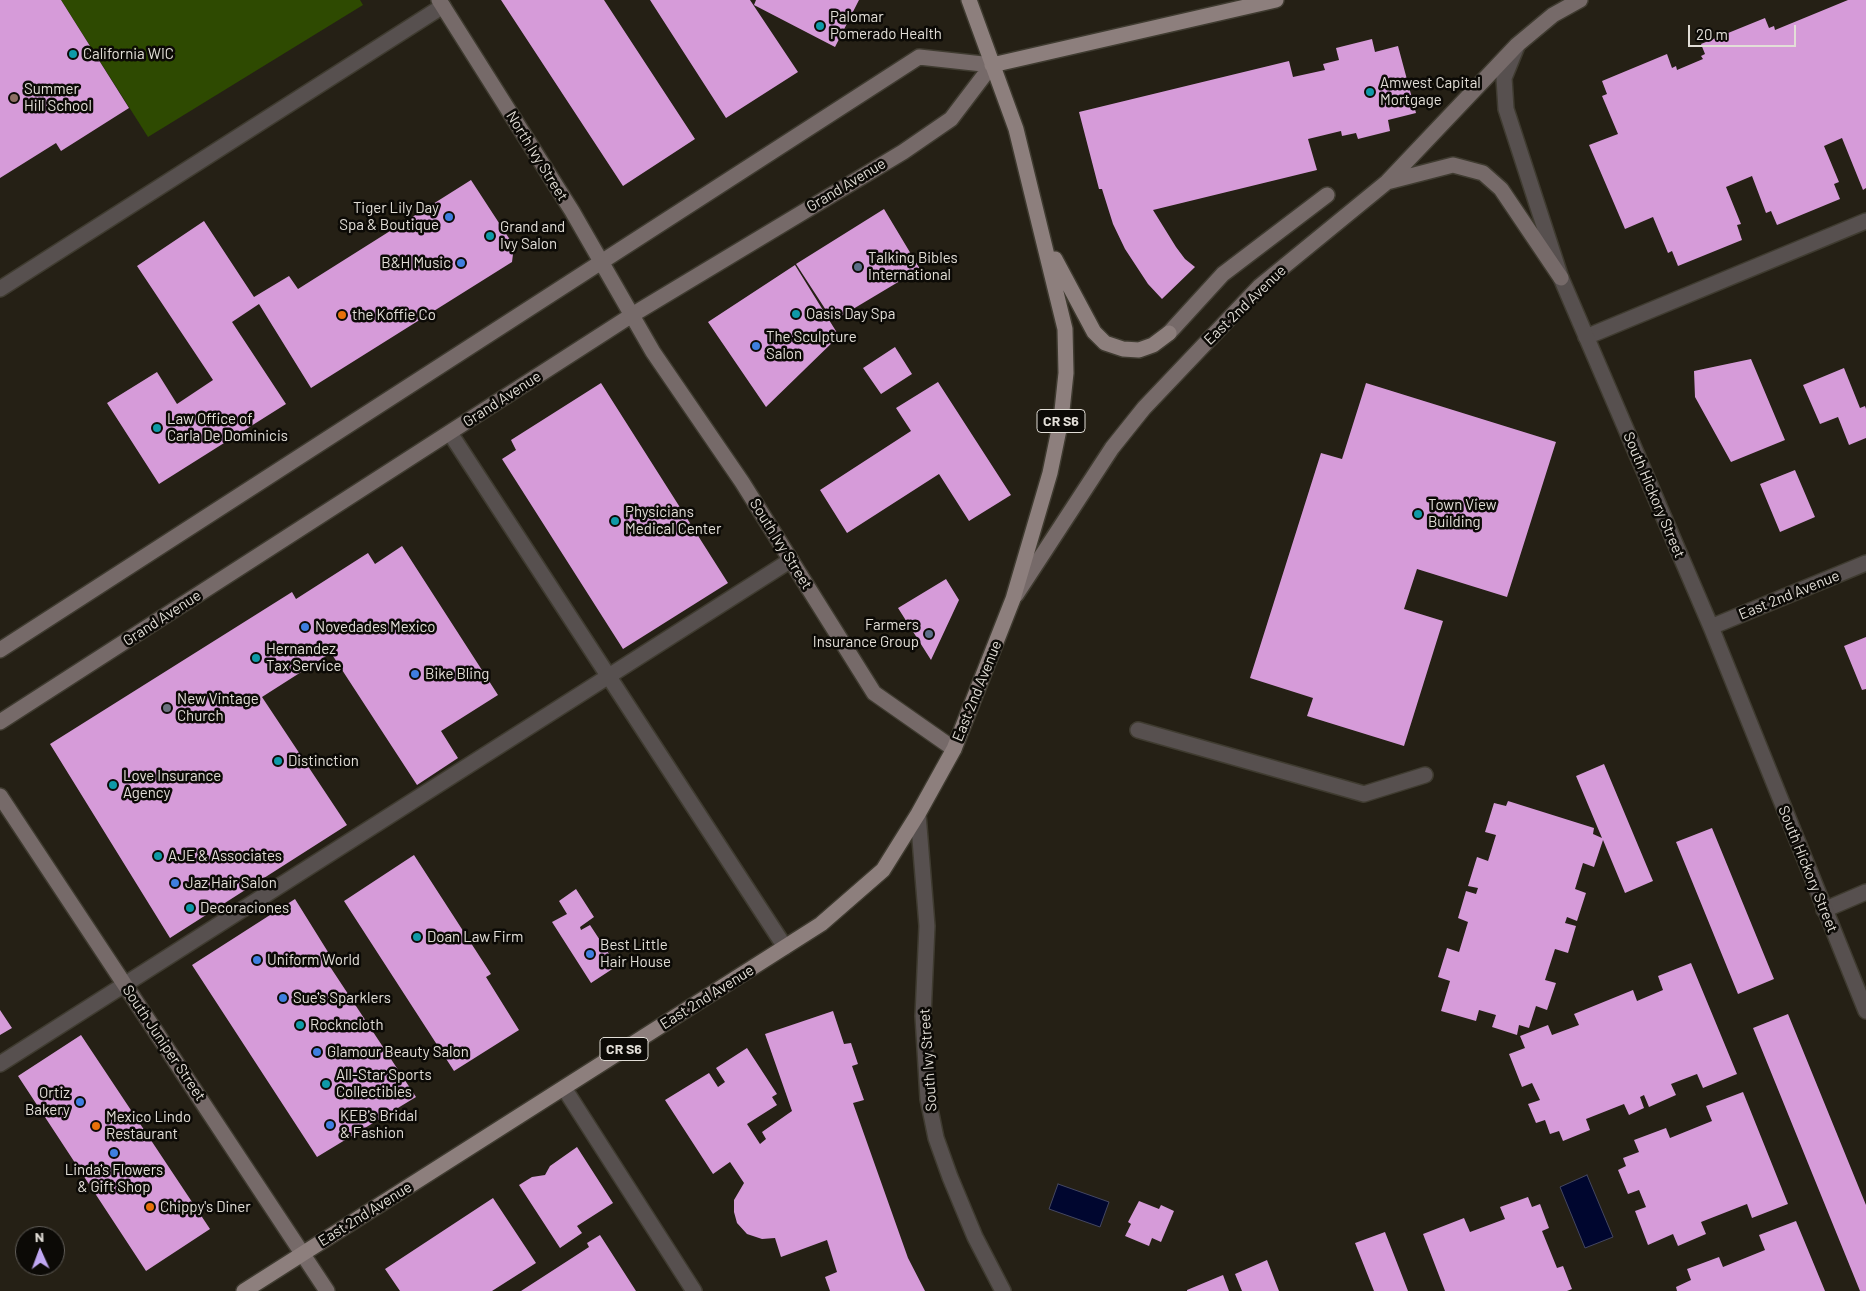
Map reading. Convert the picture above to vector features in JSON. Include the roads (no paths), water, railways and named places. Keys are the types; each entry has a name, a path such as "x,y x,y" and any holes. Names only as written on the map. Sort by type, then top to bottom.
{"main road":[{"name":"CR S6","path":"969,0 992,65"},
{"path":"0,650 600,260 919,57 992,65 1276,0"},
{"name":"South Hickory Street","path":"1517,45 1553,15 1580,0"},
{"name":"North Ivy Street","path":"440,2 632,315"},
{"name":"East 2nd Avenue","path":"1013,600 1112,448 1144,408 1260,286 1387,182 1517,45"},
{"name":"East 2nd Avenue","path":"244,1291 821,924 883,870 918,814 954,749 1013,600 1050,473 1062,420 1066,373 1065,330 1016,128 992,65"},
{"name":"Grand Avenue","path":"0,722 632,315 903,152 951,120 992,65"},
{"path":"1387,182 1453,165 1483,173 1501,189 1561,278"},
{"path":"1044,240 1094,332 1105,343 1123,349 1139,350 1153,345 1169,333 1223,274 1327,194"},
{"name":"South Ivy Street","path":"632,315 653,352 742,482 874,692 954,749"},
{"name":"South Juniper Street","path":"0,796 327,1291"}],"street":[{"path":"0,289 440,2"},
{"name":"South Hickory Street","path":"1517,45 1504,78 1506,109 1561,278 1711,627 1866,1011"},
{"path":"1586,338 1866,222"},
{"path":"450,433 785,947"},
{"path":"0,1064 790,560"},
{"name":"East 2nd Avenue","path":"1711,627 1866,563"},
{"path":"1138,730 1364,794 1426,775"},
{"name":"South Ivy Street","path":"918,814 927,926 923,1016 928,1099 936,1138 950,1177 975,1237 1003,1291"},
{"path":"1824,910 1866,892"},
{"path":"564,1088 694,1291"}],"water":[{"path":"1587,1175 1613,1237 1585,1248 1560,1187"},
{"path":"1058,1184 1109,1202 1100,1227 1049,1209"}],"place":[{"name":"Palomar Pomerado Health","path":"820,26"},
{"name":"California WIC","path":"73,54"},
{"name":"Amwest Capital Mortgage","path":"1370,92"},
{"name":"Summer Hill School","path":"14,98"},
{"name":"Tiger Lily Day Spa & Boutique","path":"449,217"},
{"name":"Grand and Ivy Salon","path":"490,236"},
{"name":"B&H Music","path":"461,263"},
{"name":"Talking Bibles International","path":"858,267"},
{"name":"Oasis Day Spa","path":"796,314"},
{"name":"the Koffie Co","path":"342,315"},
{"name":"The Sculpture Salon","path":"756,346"},
{"name":"Law Office of Carla De Dominicis","path":"157,428"},
{"name":"Town View Building","path":"1418,514"},
{"name":"Physicians Medical Center","path":"615,521"},
{"name":"Novedades Mexico","path":"305,627"},
{"name":"Farmers Insurance Group","path":"929,634"},
{"name":"Hernandez Tax Service","path":"256,658"},
{"name":"Bike Bling","path":"415,674"},
{"name":"New Vintage Church","path":"167,708"},
{"name":"Distinction","path":"278,761"},
{"name":"Love Insurance Agency","path":"113,785"},
{"name":"AJE & Associates","path":"158,856"},
{"name":"Jaz Hair Salon","path":"175,883"},
{"name":"Decoraciones","path":"190,908"},
{"name":"Doan Law Firm","path":"417,937"},
{"name":"Best Little Hair House","path":"590,954"},
{"name":"Uniform World","path":"257,960"},
{"name":"Sue's Sparklers","path":"283,998"},
{"name":"Rockncloth","path":"300,1025"},
{"name":"Glamour Beauty Salon","path":"317,1052"},
{"name":"All-Star Sports Collectibles","path":"326,1084"},
{"name":"Ortiz Bakery","path":"80,1102"},
{"name":"KEB's Bridal & Fashion","path":"330,1125"},
{"name":"Mexico Lindo Restaurant","path":"96,1126"},
{"name":"Linda's Flowers & Gift Shop","path":"114,1153"},
{"name":"Chippy's Diner","path":"150,1207"}]}
